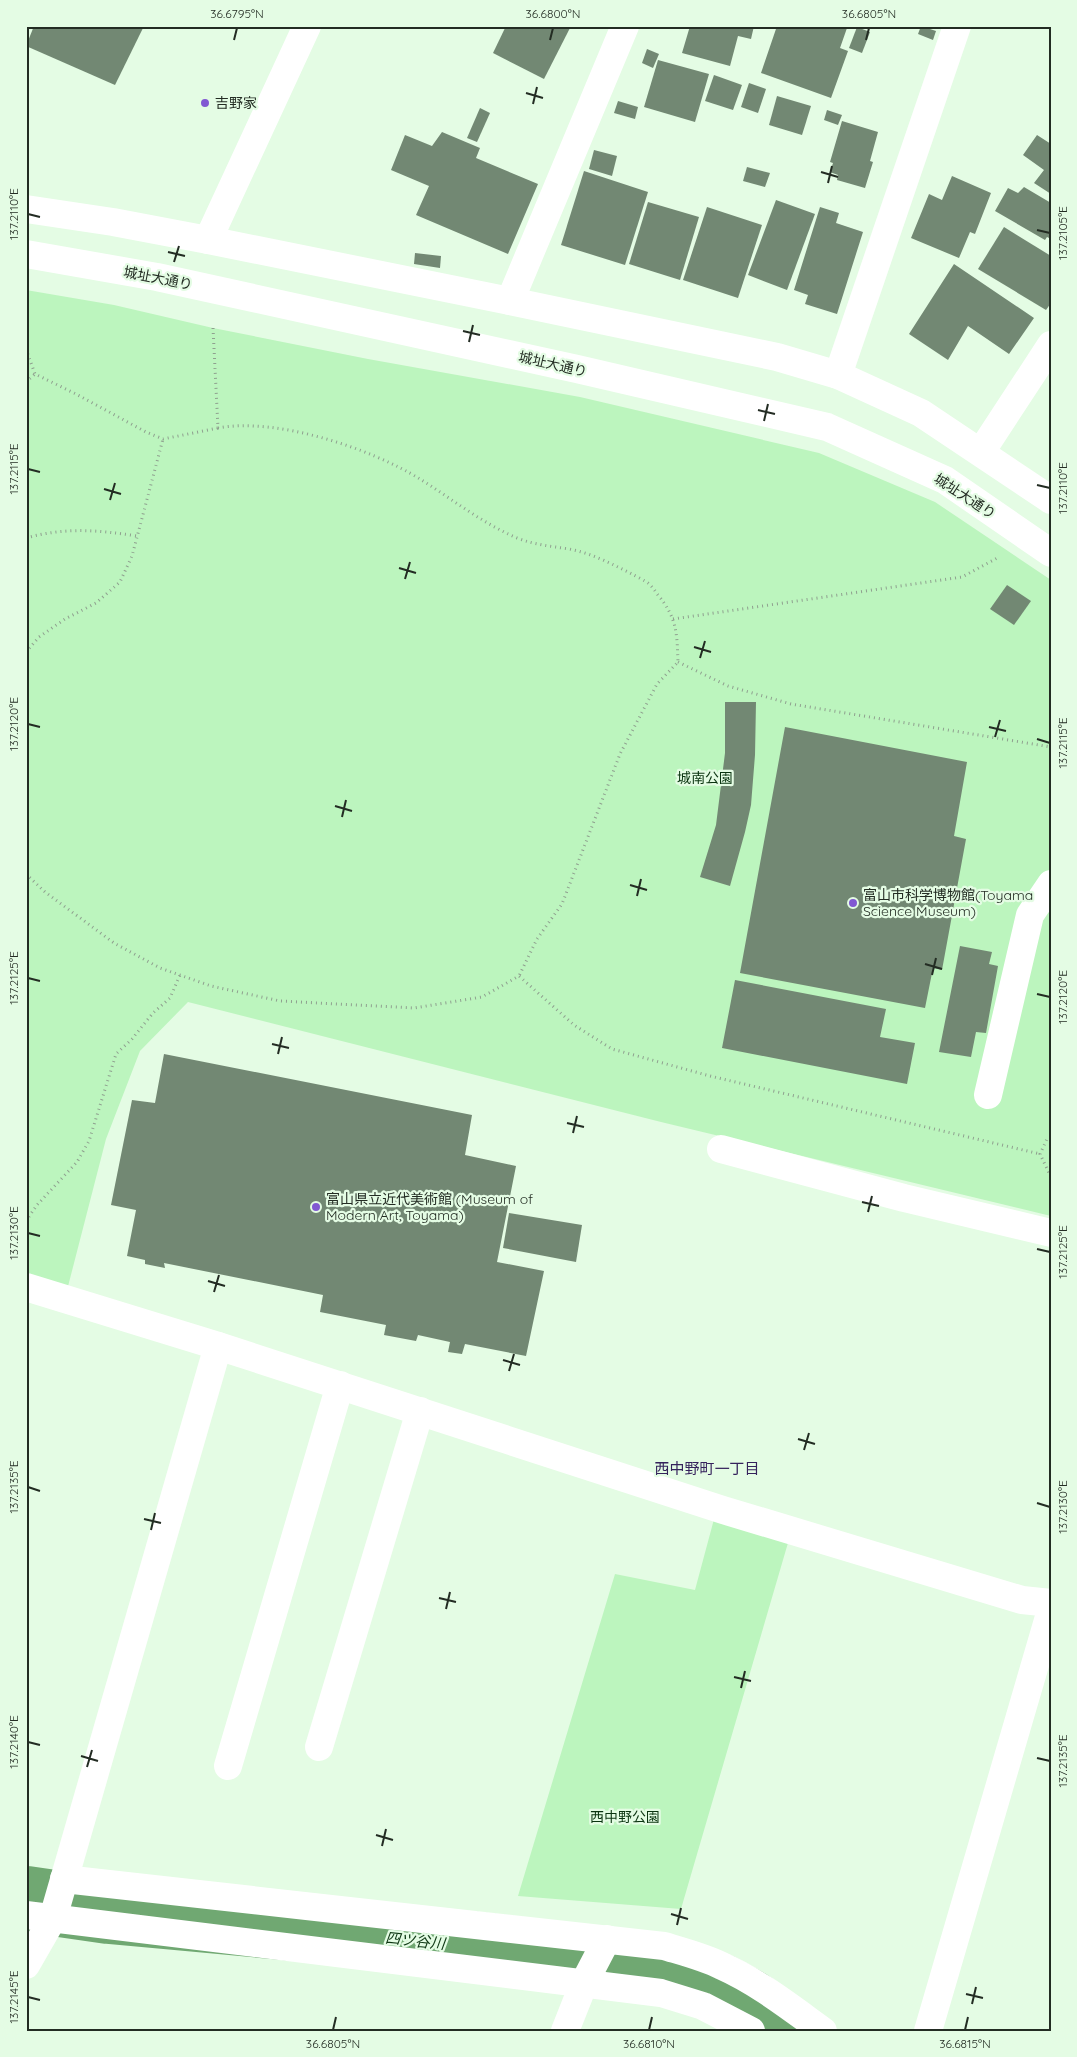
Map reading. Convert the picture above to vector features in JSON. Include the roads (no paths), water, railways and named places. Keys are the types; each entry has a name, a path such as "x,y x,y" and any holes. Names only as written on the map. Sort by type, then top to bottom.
{"main road":[{"path":"208,240 307,26"},
{"path":"510,301 626,26"},
{"path":"838,375 957,26"},
{"path":"26,209 113,222 208,240 510,301 777,358 838,375 921,414 1051,500"},
{"name":"城址大通り","path":"26,254 157,277 827,427 945,480 1051,553"},
{"path":"981,452 1051,345"},
{"path":"988,1095 1030,915 1051,884"},
{"path":"721,1149 904,1198 1051,1233"},
{"path":"26,1287 340,1385 722,1510 1022,1600 1051,1603"},
{"path":"26,1966 54,1918 218,1346"},
{"path":"228,1766 340,1385"},
{"path":"319,1748 420,1411"},
{"path":"928,2031 1051,1610"},
{"path":"64,1879 664,1946 693,1954 724,1966 777,1999 823,2031"},
{"path":"26,1915 661,1993 703,2006 751,2031"},
{"path":"565,2031 584,1983 607,1939"}],"waterway":[{"name":"四ツ谷川","path":"26,1899 109,1911 469,1944 652,1965 721,1987 747,2001 788,2031"}],"place":[{"name":"吉野家","path":"205,103"},
{"name":"富山市科学博物館(Toyama Science Museum)","path":"853,903"},
{"name":"富山県立近代美術館 (Museum of Modern Art, Toyama)","path":"316,1207"}],"district":[{"name":"西中野町一丁目","path":"707,1469"}],"park label":[{"name":"城南公園","path":"705,778"},
{"name":"西中野公園","path":"625,1817"}]}
